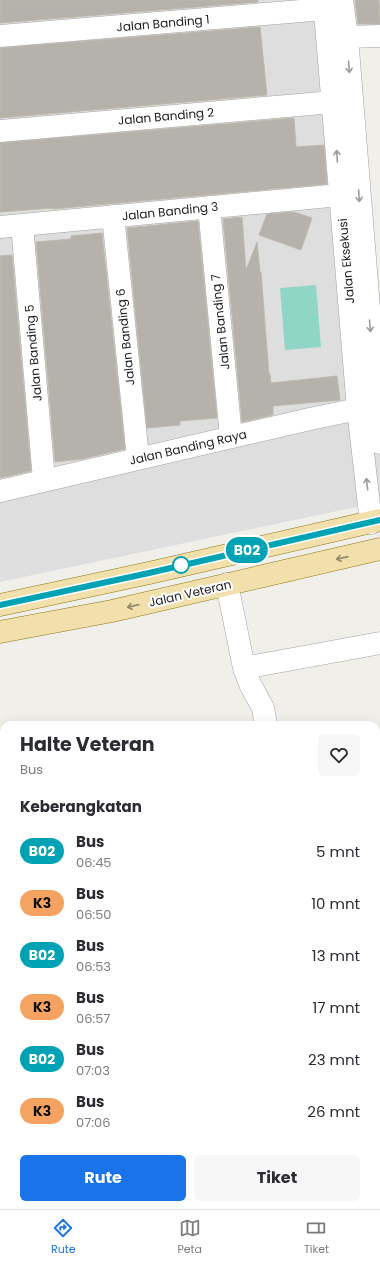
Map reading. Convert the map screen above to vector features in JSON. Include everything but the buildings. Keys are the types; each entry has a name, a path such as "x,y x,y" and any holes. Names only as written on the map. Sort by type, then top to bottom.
{"main road":[{"path":"0,605 376,522"},
{"name":"Jalan Veteran","path":"0,632 112,611 380,549"},
{"path":"149,573 156,600"}],"street":[{"name":"Jalan Banding 1","path":"0,36 331,3"},
{"name":"Jalan Eksekusi","path":"331,3 347,37 367,409 376,522"},
{"name":"Jalan Eksekusi","path":"331,3 333,102 340,195 367,409 380,443"},
{"path":"347,37 380,36"},
{"name":"Jalan Banding 2","path":"0,131 333,102"},
{"name":"Jalan Banding 3","path":"0,227 340,195"},
{"name":"Jalan Banding 7","path":"209,207 231,437"},
{"name":"Jalan Banding 6","path":"113,216 138,458"},
{"name":"Jalan Banding 5","path":"22,225 44,480"},
{"name":"Jalan Banding Raya","path":"0,491 231,437 367,409"},
{"path":"227,584 244,668 250,684 263,708 265,721"},
{"path":"244,668 380,643"}],"shaded area":[{"path":"0,0 380,0 380,41 352,41 380,447 380,502 0,582"},
{"path":"316,285 321,347 285,350 280,288"}],"bus line":[{"name":"B02","path":"0,605 149,573 380,520"}]}
